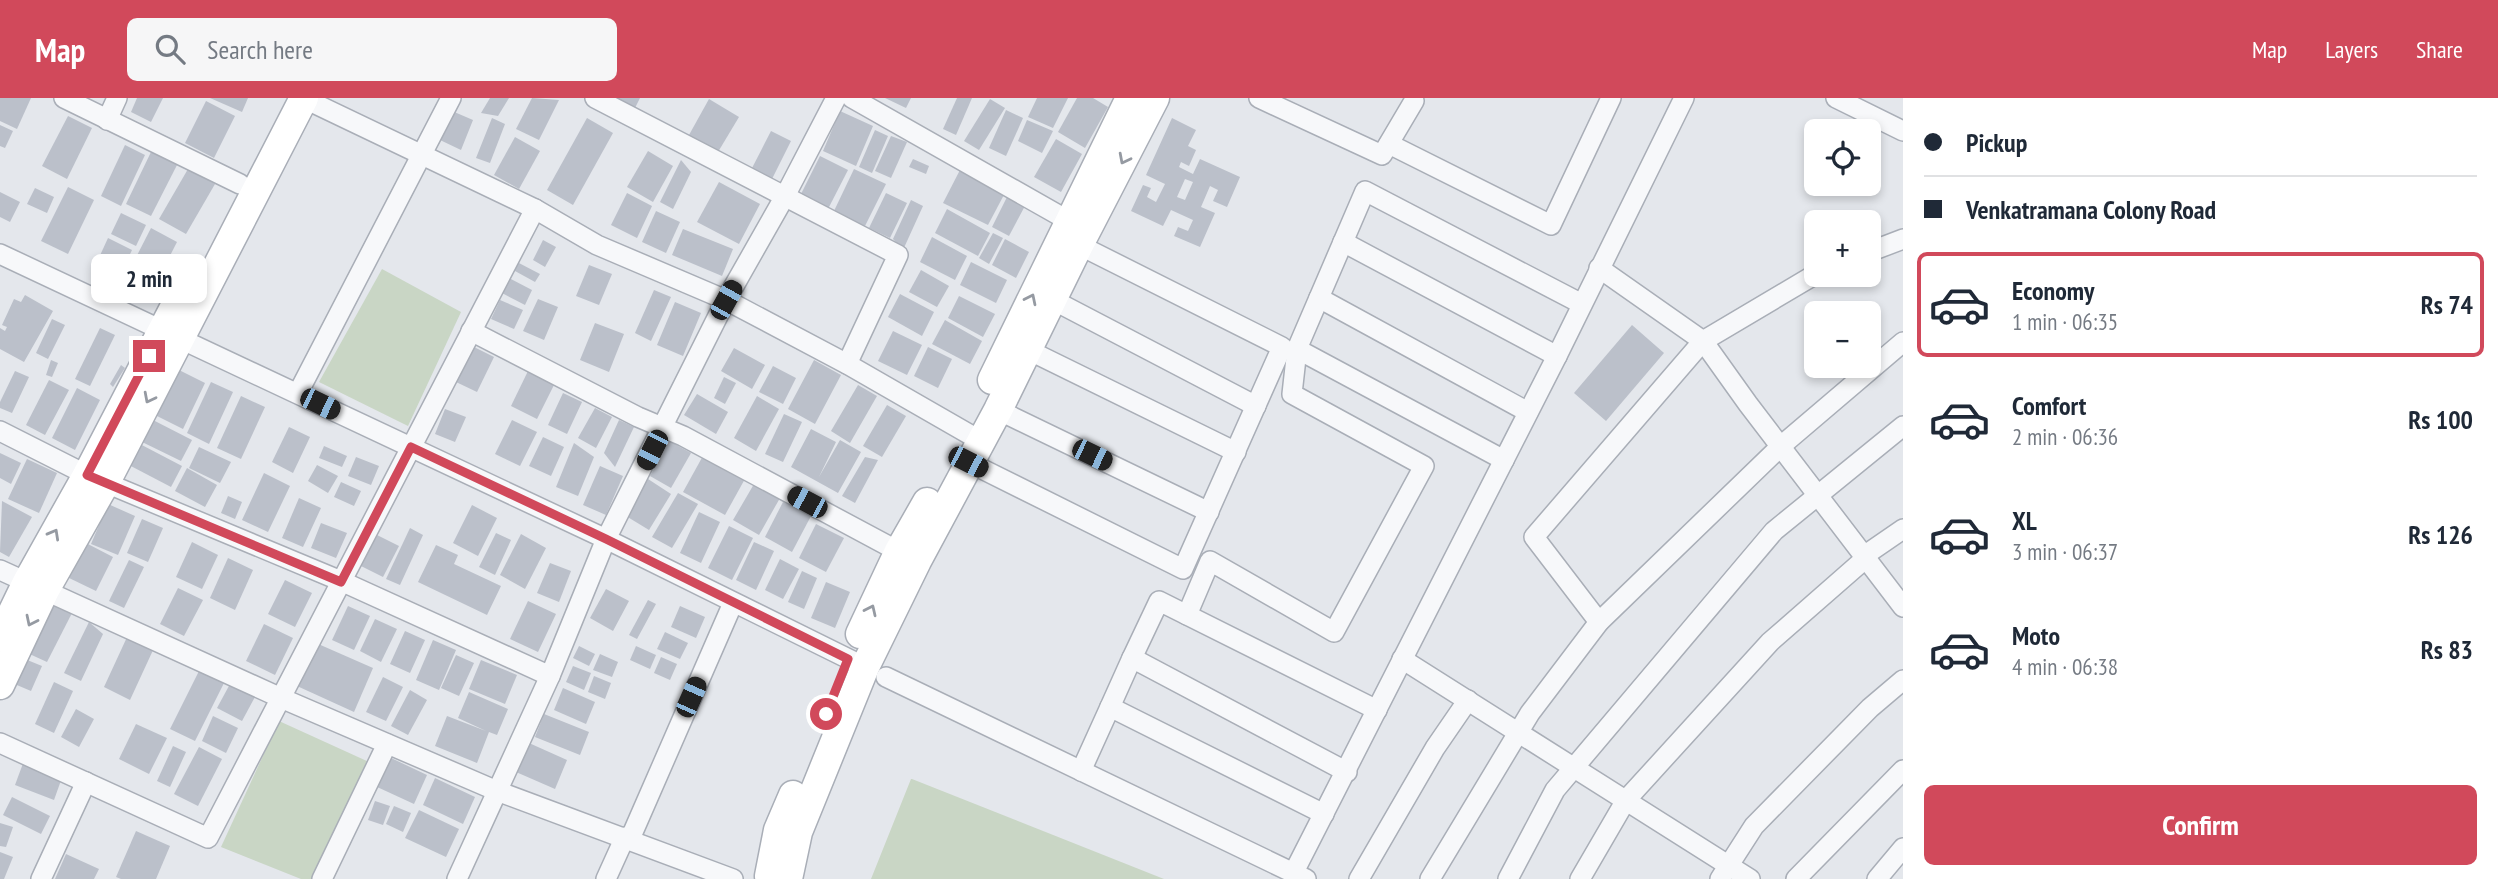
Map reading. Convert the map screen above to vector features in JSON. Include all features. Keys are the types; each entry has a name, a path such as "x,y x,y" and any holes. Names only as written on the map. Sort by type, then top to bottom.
{"street":[{"path":"64,98 240,184"},
{"path":"107,120 117,98"},
{"path":"170,336 240,184 285,98"},
{"path":"0,638 36,586 170,336 303,98 535,209 597,245 726,300 847,363 972,445 1183,569 1282,347 1074,233 852,98"},
{"path":"298,393 451,98"},
{"path":"595,98 898,255 847,363"},
{"path":"457,879 550,677 606,539 726,300 836,98"},
{"path":"1259,98 1382,155 1413,99"},
{"path":"1389,144 1551,225 1611,98"},
{"path":"0,254 606,539 866,668 1300,876 1324,814 1557,356 1684,98"},
{"path":"1836,98 1903,131"},
{"path":"788,879 816,764 844,694 866,668 908,556 972,445 1141,100"},
{"path":"1187,615 1210,561 1334,632 1424,467 1292,394 1297,349 1364,191 1582,304"},
{"path":"0,743 208,838 535,209"},
{"path":"972,445 998,410 1020,346 1053,300 1074,233"},
{"path":"1881,247 1903,239"},
{"path":"1343,243 1557,356"},
{"path":"1599,268 1703,341 1903,607"},
{"path":"1599,622 1534,537 1703,341 1804,281"},
{"path":"1319,298 1528,412"},
{"path":"1053,300 1256,406"},
{"path":"471,331 738,465 908,556"},
{"path":"1430,879 1530,713 1599,622 1782,446 1903,342"},
{"path":"1020,346 1236,452"},
{"path":"1297,349 1504,460"},
{"path":"998,410 1209,512"},
{"path":"1508,879 1556,790 1774,531 1903,426"},
{"path":"0,431 96,478 341,582 550,677"},
{"path":"1580,879 1626,800 1770,642 1871,551 1903,529"},
{"path":"0,570 281,698 497,791 733,879"},
{"path":"0,685 36,586"},
{"path":"1081,771 1159,601 1377,710"},
{"path":"606,879 733,603"},
{"path":"1132,658 1346,772"},
{"path":"1402,659 1626,800 1725,872 1750,879"},
{"path":"1725,872 1754,826 1870,708 1903,680"},
{"path":"1359,879 1435,748 1468,700"},
{"path":"1110,707 1324,814"},
{"path":"322,879 387,744"},
{"path":"769,879 778,830 816,764"},
{"path":"1796,879 1903,770"},
{"path":"41,879 86,782"},
{"path":"1877,879 1903,848"}],"green space":[{"path":"382,269 461,312 408,426 319,382"},
{"path":"279,721 369,762 312,879 301,879 221,847"},
{"path":"912,779 1164,879 871,879"}],"building":[{"path":"0,98 31,98 17,129 0,121"},
{"path":"137,98 163,98 151,122 131,112"},
{"path":"210,98 248,98 242,112"},
{"path":"490,98 509,98 498,116 481,113"},
{"path":"532,98 559,100 539,140 516,129"},
{"path":"616,98 640,98 635,108"},
{"path":"885,98 911,98 906,108"},
{"path":"957,98 972,98 956,135 943,129"},
{"path":"1037,98 1068,98 1053,128 1028,117"},
{"path":"1077,98 1093,98 1108,107 1085,148 1058,132"},
{"path":"709,99 739,117 718,152 689,135"},
{"path":"990,99 1005,108 979,150 964,141"},
{"path":"206,101 235,116 214,158 185,143"},
{"path":"1006,110 1023,118 1006,156 989,148"},
{"path":"452,111 473,120 461,150 440,140"},
{"path":"840,111 873,126 856,166 823,151"},
{"path":"68,116 92,128 67,179 42,166"},
{"path":"492,118 505,124 490,163 476,158"},
{"path":"587,118 613,133 573,205 547,190"},
{"path":"1172,118 1196,130 1188,146 1196,150 1189,166 1181,162 1179,167 1193,174 1200,159 1240,177 1227,207 1213,201 1218,190 1210,186 1201,207 1215,213 1200,247 1174,236 1178,227 1188,231 1193,220 1171,210 1163,226 1131,211 1143,185 1151,188 1147,197 1156,202 1165,184 1146,175","holes":["1185,179 1193,182 1185,200 1177,197"]},
{"path":"1027,120 1053,131 1042,153 1018,141"},
{"path":"0,125 13,131 5,148 0,146"},
{"path":"875,130 888,136 872,173 859,167"},
{"path":"771,131 791,141 771,181 751,170"},
{"path":"891,136 907,142 891,178 875,171"},
{"path":"515,137 540,151 519,189 494,175"},
{"path":"1056,139 1082,154 1061,192 1034,177"},
{"path":"125,145 145,155 121,206 101,196"},
{"path":"648,151 673,166 653,202 627,187"},
{"path":"151,152 177,165 151,216 126,204"},
{"path":"820,156 848,170 828,209 801,194"},
{"path":"913,159 929,166 926,174 909,167"},
{"path":"681,160 691,172 673,209 660,202"},
{"path":"961,168 1006,191 988,225 943,203"},
{"path":"188,169 215,184 186,234 159,219"},
{"path":"854,169 886,184 865,226 834,211"},
{"path":"719,182 760,204 739,244 697,222"},
{"path":"68,187 94,200 68,254 41,241"},
{"path":"35,188 54,197 47,213 27,204"},
{"path":"0,192 20,202 10,222 0,217"},
{"path":"627,193 652,206 637,238 611,225"},
{"path":"886,193 907,203 890,238 869,228"},
{"path":"1008,195 1026,204 1009,236 992,227"},
{"path":"911,200 923,206 903,250 893,239"},
{"path":"947,209 990,233 978,256 935,233"},
{"path":"656,211 680,222 666,253 642,242"},
{"path":"121,213 146,225 136,246 111,234"},
{"path":"151,228 177,242 153,289 127,275"},
{"path":"683,229 733,249 722,276 672,255"},
{"path":"993,233 1003,238 989,264 979,258"},
{"path":"932,237 967,256 955,280 920,262"},
{"path":"108,238 132,250 121,273 97,262"},
{"path":"1005,239 1029,252 1016,278 992,265"},
{"path":"543,240 556,247 545,267 533,260"},
{"path":"517,262 540,274 535,282 515,271"},
{"path":"971,262 1007,280 996,303 960,285"},
{"path":"589,265 612,274 599,305 576,296"},
{"path":"921,270 949,286 937,307 909,292"},
{"path":"509,278 532,290 525,305 502,293"},
{"path":"654,290 671,297 651,341 635,333"},
{"path":"900,294 934,312 922,336 888,317"},
{"path":"25,295 53,311 24,362 0,349 0,328 5,331 7,327 2,325 14,299 21,302"},
{"path":"959,296 995,314 983,337 948,318"},
{"path":"538,299 558,307 544,340 523,331"},
{"path":"500,300 523,310 514,329 491,319"},
{"path":"675,302 701,313 683,356 657,345"},
{"path":"52,319 65,325 48,359 36,353"},
{"path":"945,320 982,341 970,364 932,344"},
{"path":"595,323 624,334 609,372 580,360"},
{"path":"1632,325 1664,353 1606,421 1574,393"},
{"path":"100,328 115,335 90,386 75,379"},
{"path":"893,331 922,345 907,375 878,361"},
{"path":"472,346 494,357 477,392 456,382"},
{"path":"928,347 952,359 938,388 914,376"},
{"path":"734,348 765,365 752,389 721,371"},
{"path":"51,360 58,363 52,377 46,375"},
{"path":"814,360 841,375 815,424 788,409"},
{"path":"121,365 125,368 113,387 110,384"},
{"path":"773,366 796,378 783,404 759,392"},
{"path":"177,369 205,383 183,429 155,415"},
{"path":"15,371 29,377 12,413 0,408 0,402"},
{"path":"528,371 554,385 537,419 511,406"},
{"path":"724,377 736,383 725,404 714,398"},
{"path":"49,380 69,390 45,435 26,425"},
{"path":"211,382 233,392 209,444 187,433"},
{"path":"858,385 877,396 850,443 831,431"},
{"path":"77,388 100,400 75,450 52,438"},
{"path":"563,393 582,402 567,434 548,425"},
{"path":"697,394 728,412 716,434 684,415"},
{"path":"241,396 265,407 241,459 217,448"},
{"path":"757,396 779,409 756,451 734,438"},
{"path":"887,405 906,416 882,457 863,446"},
{"path":"595,408 612,417 596,448 578,438"},
{"path":"445,409 466,417 455,442 435,434"},
{"path":"784,414 802,422 783,462 765,454"},
{"path":"151,419 192,440 181,461 140,441"},
{"path":"512,420 537,432 520,466 495,454"},
{"path":"619,420 634,427 615,467 604,453"},
{"path":"289,427 310,437 293,473 272,462"},
{"path":"811,429 836,442 819,477 840,440 861,452 838,493 791,467"},
{"path":"543,437 564,447 551,476 529,466"},
{"path":"669,441 691,453 671,488 650,476"},
{"path":"138,443 182,466 171,487 127,464"},
{"path":"574,443 594,457 578,496 556,487"},
{"path":"324,446 347,456 342,467 319,458"},
{"path":"199,447 231,462 220,483 189,468"},
{"path":"0,453 21,463 11,484 0,478"},
{"path":"704,454 746,477 725,515 683,492"},
{"path":"356,457 379,466 371,485 348,476"},
{"path":"865,457 878,460 855,503 842,496"},
{"path":"27,459 57,473 39,513 8,499"},
{"path":"317,465 338,476 328,493 308,481"},
{"path":"600,466 623,476 606,515 583,505"},
{"path":"187,468 217,485 205,507 175,491"},
{"path":"264,473 290,486 268,532 242,520"},
{"path":"648,479 671,494 649,530 626,516"},
{"path":"341,482 361,491 354,506 334,497"},
{"path":"754,484 780,498 759,535 733,520"},
{"path":"678,493 698,504 672,548 652,537"},
{"path":"228,496 242,502 235,519 221,513"},
{"path":"299,498 321,508 303,547 282,538"},
{"path":"2,501 32,517 9,557 0,552"},
{"path":"783,502 811,516 792,552 765,537"},
{"path":"108,504 135,516 118,555 91,544"},
{"path":"472,505 497,518 478,556 453,543"},
{"path":"699,512 720,522 701,563 680,553"},
{"path":"142,519 163,528 148,562 127,553"},
{"path":"321,523 347,533 336,558 311,548"},
{"path":"816,524 844,538 826,572 799,558"},
{"path":"729,526 753,538 732,580 708,568"},
{"path":"410,528 423,535 400,585 386,579"},
{"path":"496,533 511,540 495,575 479,567"},
{"path":"521,534 546,548 525,589 500,575"},
{"path":"377,535 399,546 383,577 361,566"},
{"path":"84,542 113,557 96,591 67,577"},
{"path":"192,542 218,555 202,589 176,577"},
{"path":"754,542 774,551 756,590 736,580"},
{"path":"436,545 458,555 454,564 501,586 487,615 418,582"},
{"path":"228,558 253,570 235,610 210,598"},
{"path":"780,559 799,569 783,599 765,590"},
{"path":"129,560 144,567 124,608 109,601"},
{"path":"550,563 571,571 559,602 537,593"},
{"path":"802,571 817,578 804,609 788,602"},
{"path":"285,580 312,593 295,627 268,614"},
{"path":"826,582 850,592 835,628 811,618"},
{"path":"178,588 203,600 184,636 160,624"},
{"path":"606,589 629,601 613,631 590,618"},
{"path":"648,600 656,604 637,639 629,635"},
{"path":"48,601 72,613 47,662 23,651"},
{"path":"528,601 556,614 538,652 510,639"},
{"path":"348,606 370,616 354,650 332,640"},
{"path":"680,606 705,617 696,638 671,627"},
{"path":"375,619 397,629 381,662 360,651"},
{"path":"89,622 103,634 81,681 64,673"},
{"path":"264,624 293,638 275,675 246,661"},
{"path":"405,631 425,640 410,673 390,664"},
{"path":"665,632 688,643 680,659 657,649"},
{"path":"128,635 154,648 130,700 104,687"},
{"path":"433,640 456,650 439,690 416,680"},
{"path":"316,643 373,668 354,712 297,686"},
{"path":"579,646 595,654 589,666 573,658"},
{"path":"636,646 656,655 650,669 630,660"},
{"path":"600,654 618,662 612,677 593,670"},
{"path":"15,655 42,666 31,691 5,680"},
{"path":"456,655 474,663 459,696 441,688"},
{"path":"661,657 677,664 670,680 654,673"},
{"path":"481,660 517,675 505,704 469,689"},
{"path":"573,666 591,673 584,690 566,682"},
{"path":"199,671 224,683 195,741 170,729"},
{"path":"594,676 611,683 605,699 588,692"},
{"path":"383,677 403,687 386,721 366,712"},
{"path":"54,682 73,691 54,733 35,724"},
{"path":"230,684 256,695 242,721 217,708"},
{"path":"563,688 595,702 586,724 554,710"},
{"path":"410,690 427,700 408,735 391,726"},
{"path":"469,692 508,709 497,735 489,732 477,763 435,746 447,716 486,731 458,718"},
{"path":"76,709 94,719 79,747 61,737"},
{"path":"544,714 589,732 580,755 535,737"},
{"path":"213,716 238,728 226,753 202,741"},
{"path":"136,724 167,738 149,774 119,759"},
{"path":"529,743 567,760 555,789 516,772"},
{"path":"173,746 186,752 170,787 157,781"},
{"path":"199,747 222,759 198,806 174,794"},
{"path":"389,757 427,775 414,804 375,786"},
{"path":"25,758 64,772 54,800 15,785"},
{"path":"435,778 475,797 463,824 423,805"},
{"path":"12,797 50,816 41,834 3,815"},
{"path":"375,801 390,806 383,825 368,820"},
{"path":"394,806 411,813 403,832 386,824"},
{"path":"419,810 459,829 446,857 405,838"},
{"path":"0,823 13,827 6,847 0,846"},
{"path":"136,831 170,846 156,879 116,877"},
{"path":"0,852 13,857 4,879 0,879"},
{"path":"66,854 99,869 94,879 55,879"}],"route":[{"path":"149,356 87,475 341,582 411,447 606,539 848,659 826,714"}]}
